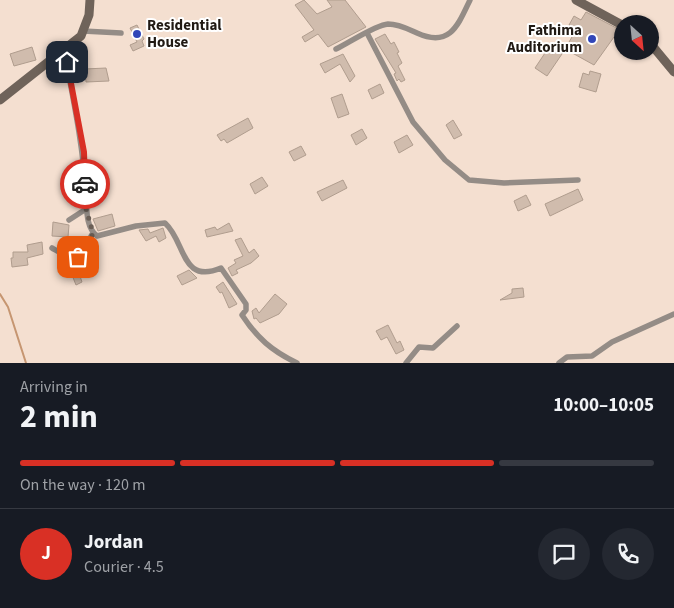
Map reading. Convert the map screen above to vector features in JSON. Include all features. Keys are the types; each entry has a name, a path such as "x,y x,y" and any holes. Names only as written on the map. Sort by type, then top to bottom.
{"main road":[{"path":"0,100 81,36 89,15 90,0"},
{"path":"576,0 614,21"},
{"path":"659,54 674,72"}],"street":[{"path":"336,49 386,24 402,26 422,35 438,38 446,36 457,26 470,0"},
{"path":"83,31 121,34"},
{"path":"366,33 413,122 426,139 462,176 469,180 486,182 578,180"},
{"path":"52,248 68,258 78,257 85,253 93,233 86,209 84,152 64,50"},
{"path":"69,220 86,209"},
{"path":"93,233 97,236 136,226 165,223 179,242 184,260 192,268 202,272 211,272 221,268 246,304 246,310 242,315 251,330 285,358 297,363"},
{"path":"558,363 567,357 592,356 612,342 674,314"},
{"path":"406,363 419,347 433,348 457,326"}],"building":[{"path":"304,0 317,14 332,7 327,0 345,0 366,27 328,47 318,34 305,42 302,37 314,30 295,5"},
{"name":"Fathima Auditorium","path":"586,12 614,27 614,37 594,65 565,49 576,30 569,25 574,16 581,20"},
{"name":"Residential House","path":"137,25 144,39 142,41 144,46 133,51 130,45 137,42 130,28"},
{"path":"385,34 391,44 394,42 399,52 397,53 402,63 398,66 405,80 401,82 399,79 397,81 394,74 396,73 375,39"},
{"path":"32,47 36,60 14,66 10,54"},
{"path":"558,47 564,51 547,76 535,68 547,50 553,54"},
{"path":"343,54 355,76 350,82 340,64 325,73 320,64"},
{"path":"106,68 109,81 86,82 85,69"},
{"path":"590,71 601,74 596,92 579,87 583,73 589,75"},
{"path":"380,84 384,93 372,99 368,90"},
{"path":"342,94 349,114 338,118 331,98"},
{"path":"248,118 253,128 227,143 224,139 221,141 217,135"},
{"path":"453,120 462,135 454,139 446,125"},
{"path":"362,129 367,138 356,145 351,135"},
{"path":"407,135 413,145 399,153 394,142"},
{"path":"301,146 306,155 294,161 289,152"},
{"path":"262,177 268,186 255,194 250,184"},
{"path":"343,180 347,188 322,201 317,192"},
{"path":"578,189 583,200 550,216 545,204"},
{"path":"526,195 531,205 518,211 514,201"},
{"path":"112,214 115,226 98,231 93,219"},
{"path":"53,222 69,225 68,237 52,236"},
{"path":"229,223 233,231 207,237 205,230 215,227 217,230"},
{"path":"163,228 166,238 159,242 156,236 146,241 139,230 148,229 150,233"},
{"path":"241,238 249,253 254,249 259,256 251,263 236,270 238,273 232,276 228,268 236,263 234,260 243,256 235,240"},
{"path":"42,242 43,254 27,258 28,265 12,267 11,258 13,258 13,252 28,252 27,245"},
{"path":"75,262 82,282 76,285 72,275 70,276 65,267"},
{"path":"189,270 197,278 182,285 177,276"},
{"path":"223,282 237,304 229,308 222,292 220,293 216,287"},
{"path":"523,288 524,297 500,300 512,293 512,289"},
{"path":"275,294 287,304 279,314 260,323 256,318 254,319 252,311 256,308 259,313"},
{"path":"388,325 397,343 400,341 404,350 396,354 387,337 381,340 376,331"}],"waterway":[{"path":"0,294 8,307 26,363"}],"way so far":[{"path":"78,257 85,253 89,238 93,233 87,217 85,184"}],"place":[{"name":"Residential House","path":"137,34"},
{"name":"Fathima Auditorium","path":"592,39"}],"route":[{"path":"67,62 84,152 85,184"}]}
